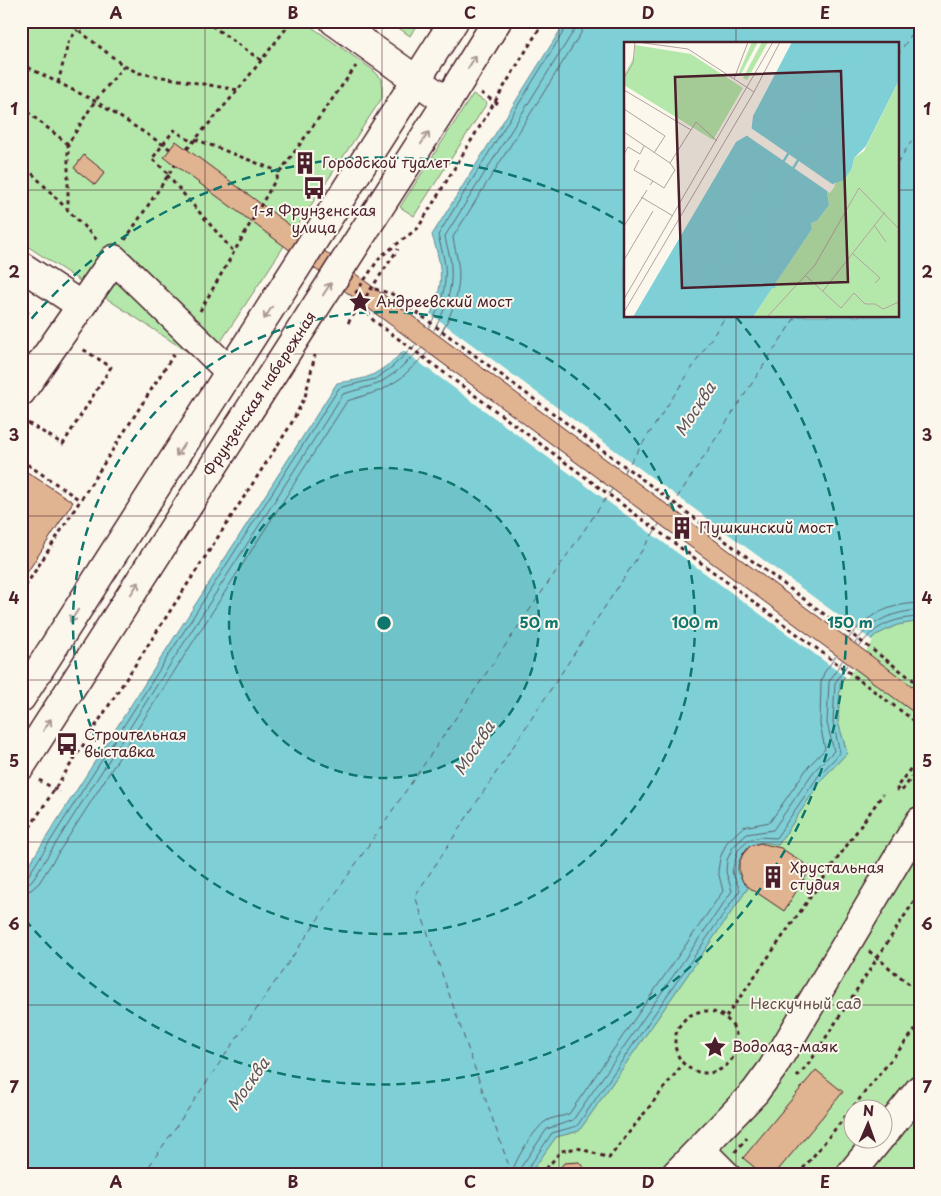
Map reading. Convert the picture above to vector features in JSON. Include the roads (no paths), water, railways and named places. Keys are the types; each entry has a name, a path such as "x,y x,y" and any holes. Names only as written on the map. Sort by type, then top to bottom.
{"main road":[{"path":"21,698 454,21"},
{"name":"Фрунзенская набережная","path":"28,771 497,21"},
{"path":"336,22 448,102"},
{"path":"21,392 59,334 114,259 230,372"},
{"path":"21,266 80,305"},
{"path":"676,1175 756,1092 772,1069 920,821"},
{"path":"894,1122 920,1089"},
{"path":"850,1175 872,1148"},
{"path":"701,1150 724,1172"}],"water":[{"name":"Москва","path":"566,21 920,21 920,621 897,625 874,636 840,683 838,722 847,753 823,778 778,845 770,843 755,844 745,851 738,864 737,872 748,888 579,1131 556,1137 529,1175 21,1175 21,877 337,383 365,378 385,367 407,348 425,324 437,298 440,284 440,265 432,235"}],"place":[{"name":"Городской туалет","path":"305,163"},
{"name":"1-я Фрунзенская улица","path":"314,188"},
{"name":"Андреевский мост","path":"360,302"},
{"name":"Пушкинский мост","path":"682,528"},
{"name":"Строительная выставка","path":"67,744"},
{"name":"Хрустальная студия","path":"773,877"},
{"name":"Водолаз-маяк","path":"715,1047"}],"park label":[{"name":"Нескучный сад","path":"806,1004"}]}
